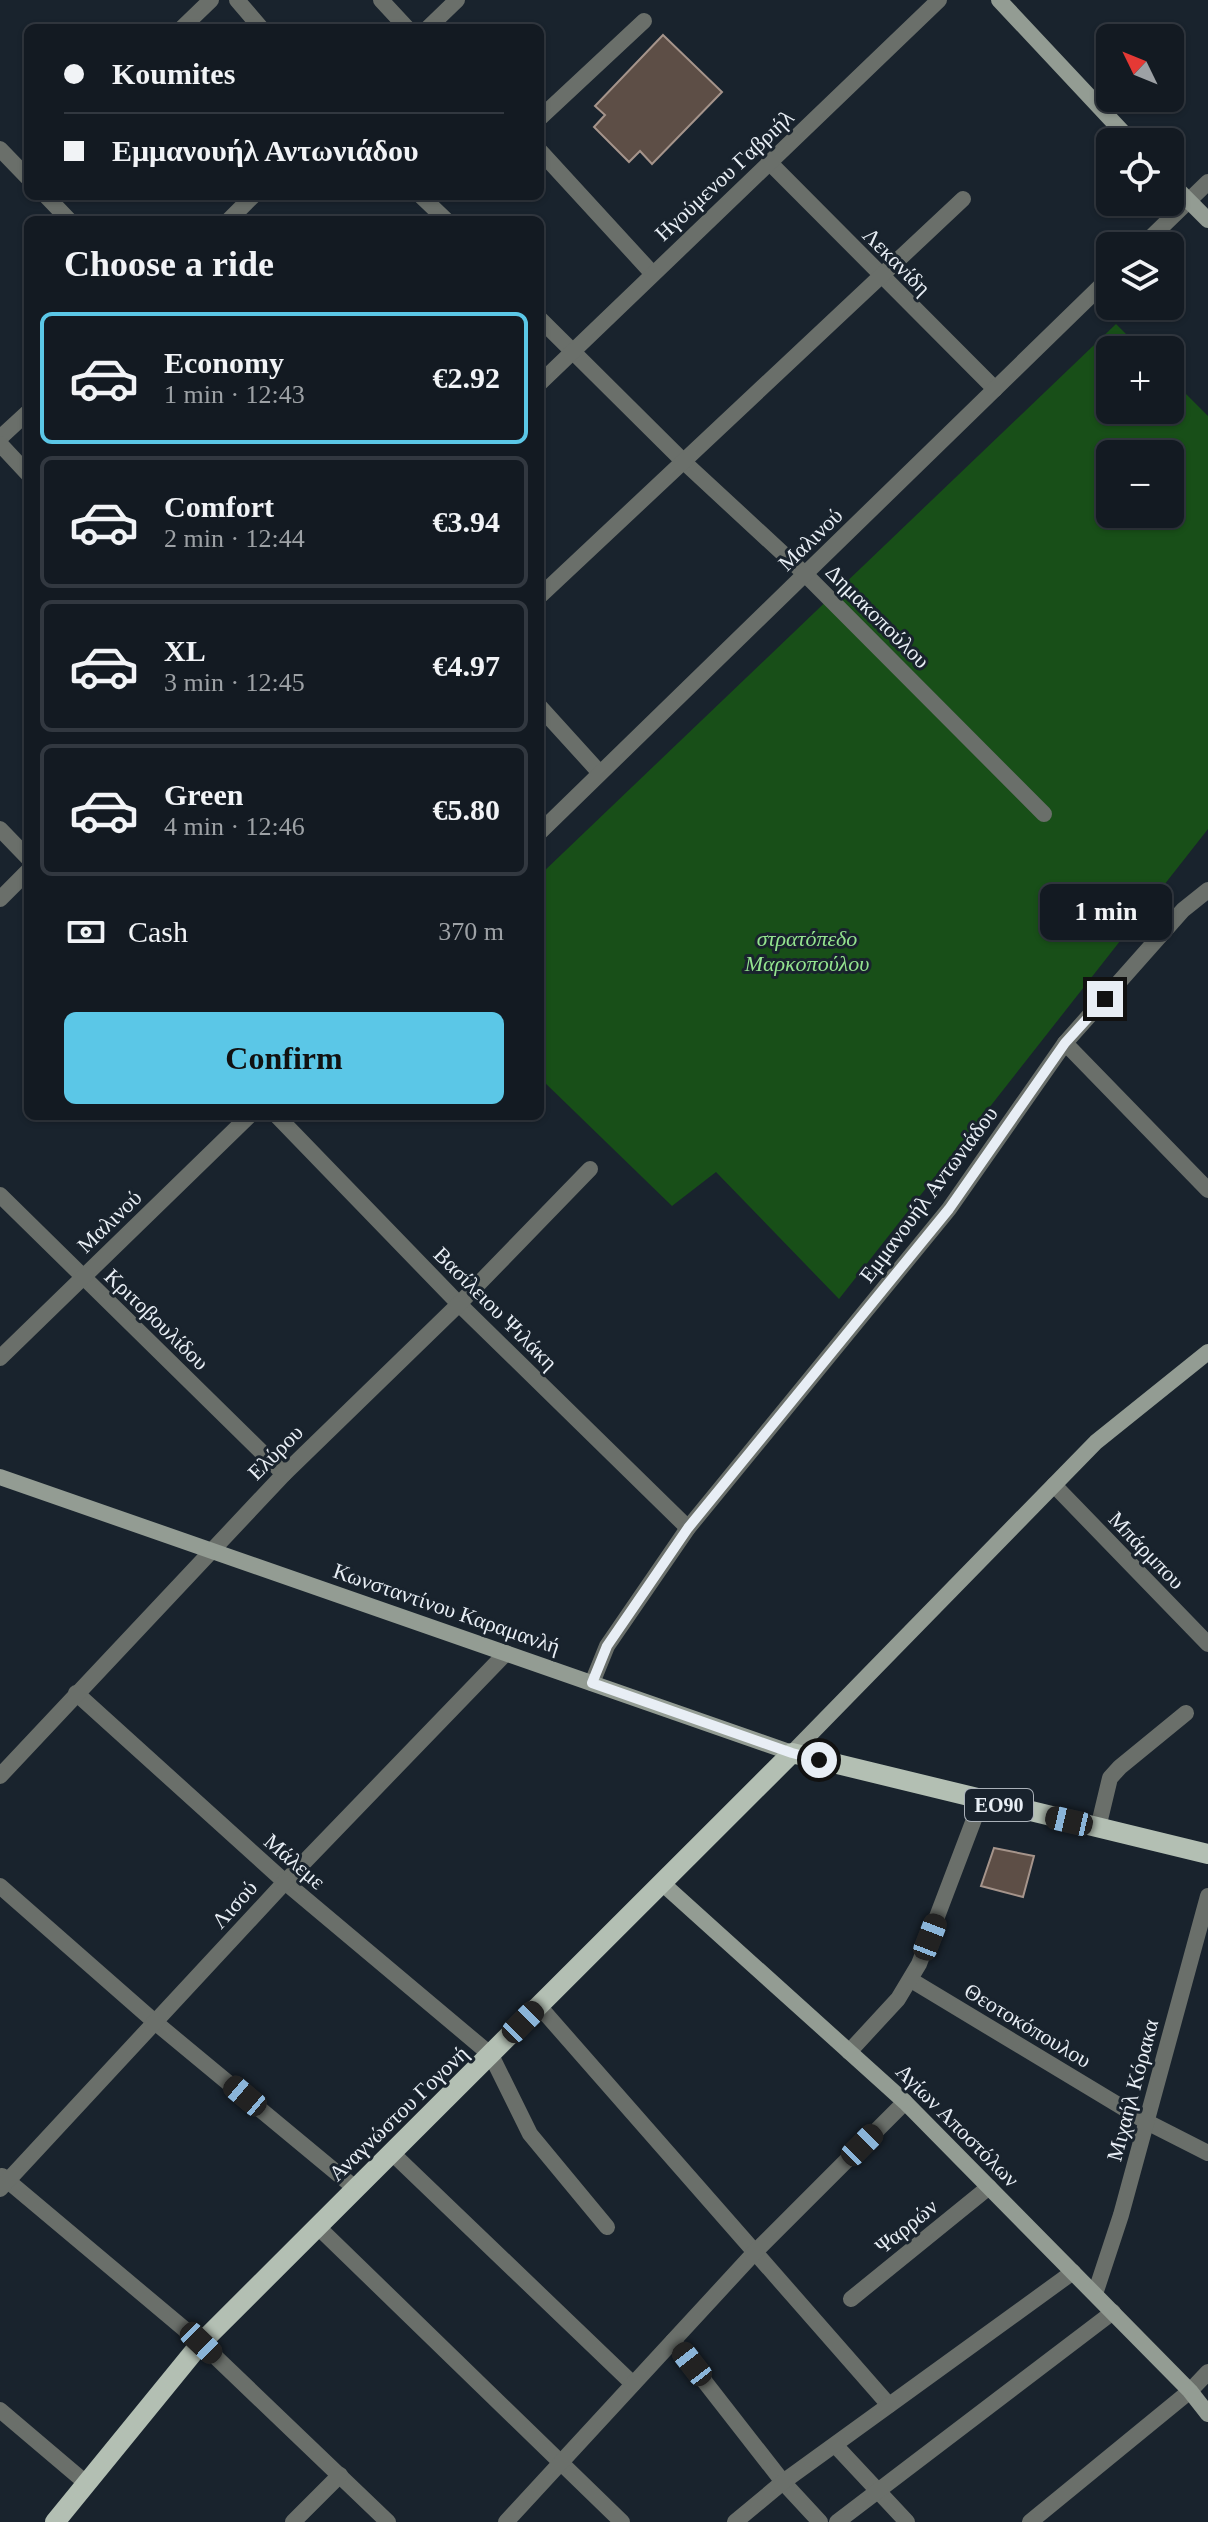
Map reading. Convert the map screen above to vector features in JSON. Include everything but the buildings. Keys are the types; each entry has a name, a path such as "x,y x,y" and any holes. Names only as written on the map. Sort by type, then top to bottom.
{"main road":[{"name":"Κωνσταντίνου Καραμανλή","path":"792,1753 1208,1854"},
{"name":"Αναγνώστου Γογονή","path":"55,2522 201,2343 792,1753"}],"street":[{"path":"186,24 211,0"},
{"path":"237,0 258,24"},
{"path":"381,0 403,24"},
{"path":"432,24 457,0"},
{"name":"Ηγούμενου Γαβριήλ","path":"544,379 939,0"},
{"path":"999,0 1119,128"},
{"path":"544,114 644,21"},
{"path":"0,149 24,173"},
{"path":"544,155 652,273"},
{"name":"Λεκανίδη","path":"769,162 995,389"},
{"path":"1156,232 1208,182"},
{"path":"1184,197 1208,220"},
{"path":"544,592 963,199"},
{"path":"50,200 65,216"},
{"path":"233,216 249,200"},
{"path":"425,200 442,216"},
{"name":"Μαλινού","path":"544,828 1096,291"},
{"name":"Δημακοπούλου","path":"544,323 684,462 805,574 1044,814"},
{"path":"24,416 0,441 24,469"},
{"path":"544,711 600,773"},
{"path":"0,829 24,854"},
{"path":"0,899 24,875"},
{"name":"Εμμανουήλ Αντωνιάδου","path":"592,1683 607,1646 688,1528 949,1209 1065,1043 1183,910 1208,890"},
{"path":"1065,1043 1208,1190"},
{"name":"Μαλινού","path":"0,1358 245,1120"},
{"name":"Βασίλειου Ψιλάκη","path":"281,1120 459,1304 688,1528"},
{"name":"Ελύρου","path":"0,1776 210,1550 459,1304 590,1169"},
{"name":"Κριτοβουλίδου","path":"0,1195 284,1474"},
{"path":"792,1753 1096,1442 1208,1352"},
{"name":"Κωνσταντίνου Καραμανλή","path":"0,1477 792,1753"},
{"name":"Μπάρμπου","path":"1054,1485 1208,1644"},
{"name":"Λισού","path":"3,2182 506,1653"},
{"name":"Μάλεμε","path":"76,1693 285,1882 491,2055"},
{"path":"1098,1828 1110,1778 1186,1713"},
{"path":"849,2052 898,1999 911,1980 981,1801"},
{"name":"Αγίων Αποστόλων","path":"662,1883 905,2102 1190,2391 1208,2414"},
{"path":"0,1886 156,2023 355,2188"},
{"name":"Μιχαήλ Κόρακα","path":"1095,2294 1121,2215 1208,1896"},
{"name":"Θεοτοκόπουλου","path":"911,1980 1145,2121 1208,2153"},
{"path":"539,2006 889,2405"},
{"path":"491,2055 530,2134 607,2227"},
{"path":"506,2522 755,2252 905,2102"},
{"path":"391,2152 633,2384"},
{"path":"3,2182 201,2343 388,2522"},
{"name":"Ψαρρών","path":"851,2299 989,2187"},
{"path":"317,2226 622,2522"},
{"path":"735,2522 783,2482 1073,2272"},
{"path":"837,2522 1113,2312"},
{"path":"673,2341 783,2482 820,2522"},
{"path":"1030,2522 1190,2391 1208,2372"},
{"path":"0,2410 86,2483"},
{"path":"835,2445 907,2522"},
{"path":"293,2522 340,2475"}],"green space":[{"name":"στρατόπεδο Μαρκοπούλου","path":"1116,324 1128,336 1103,336"},
{"name":"στρατόπεδο Μαρκοπούλου","path":"1096,343 1096,424 1184,424 1184,392 1208,416 1208,829 839,1299 716,1172 672,1206 544,1082 544,871"}],"route":[{"path":"819,1760 592,1683 607,1646 688,1528 949,1209 1065,1043 1105,999"}]}
